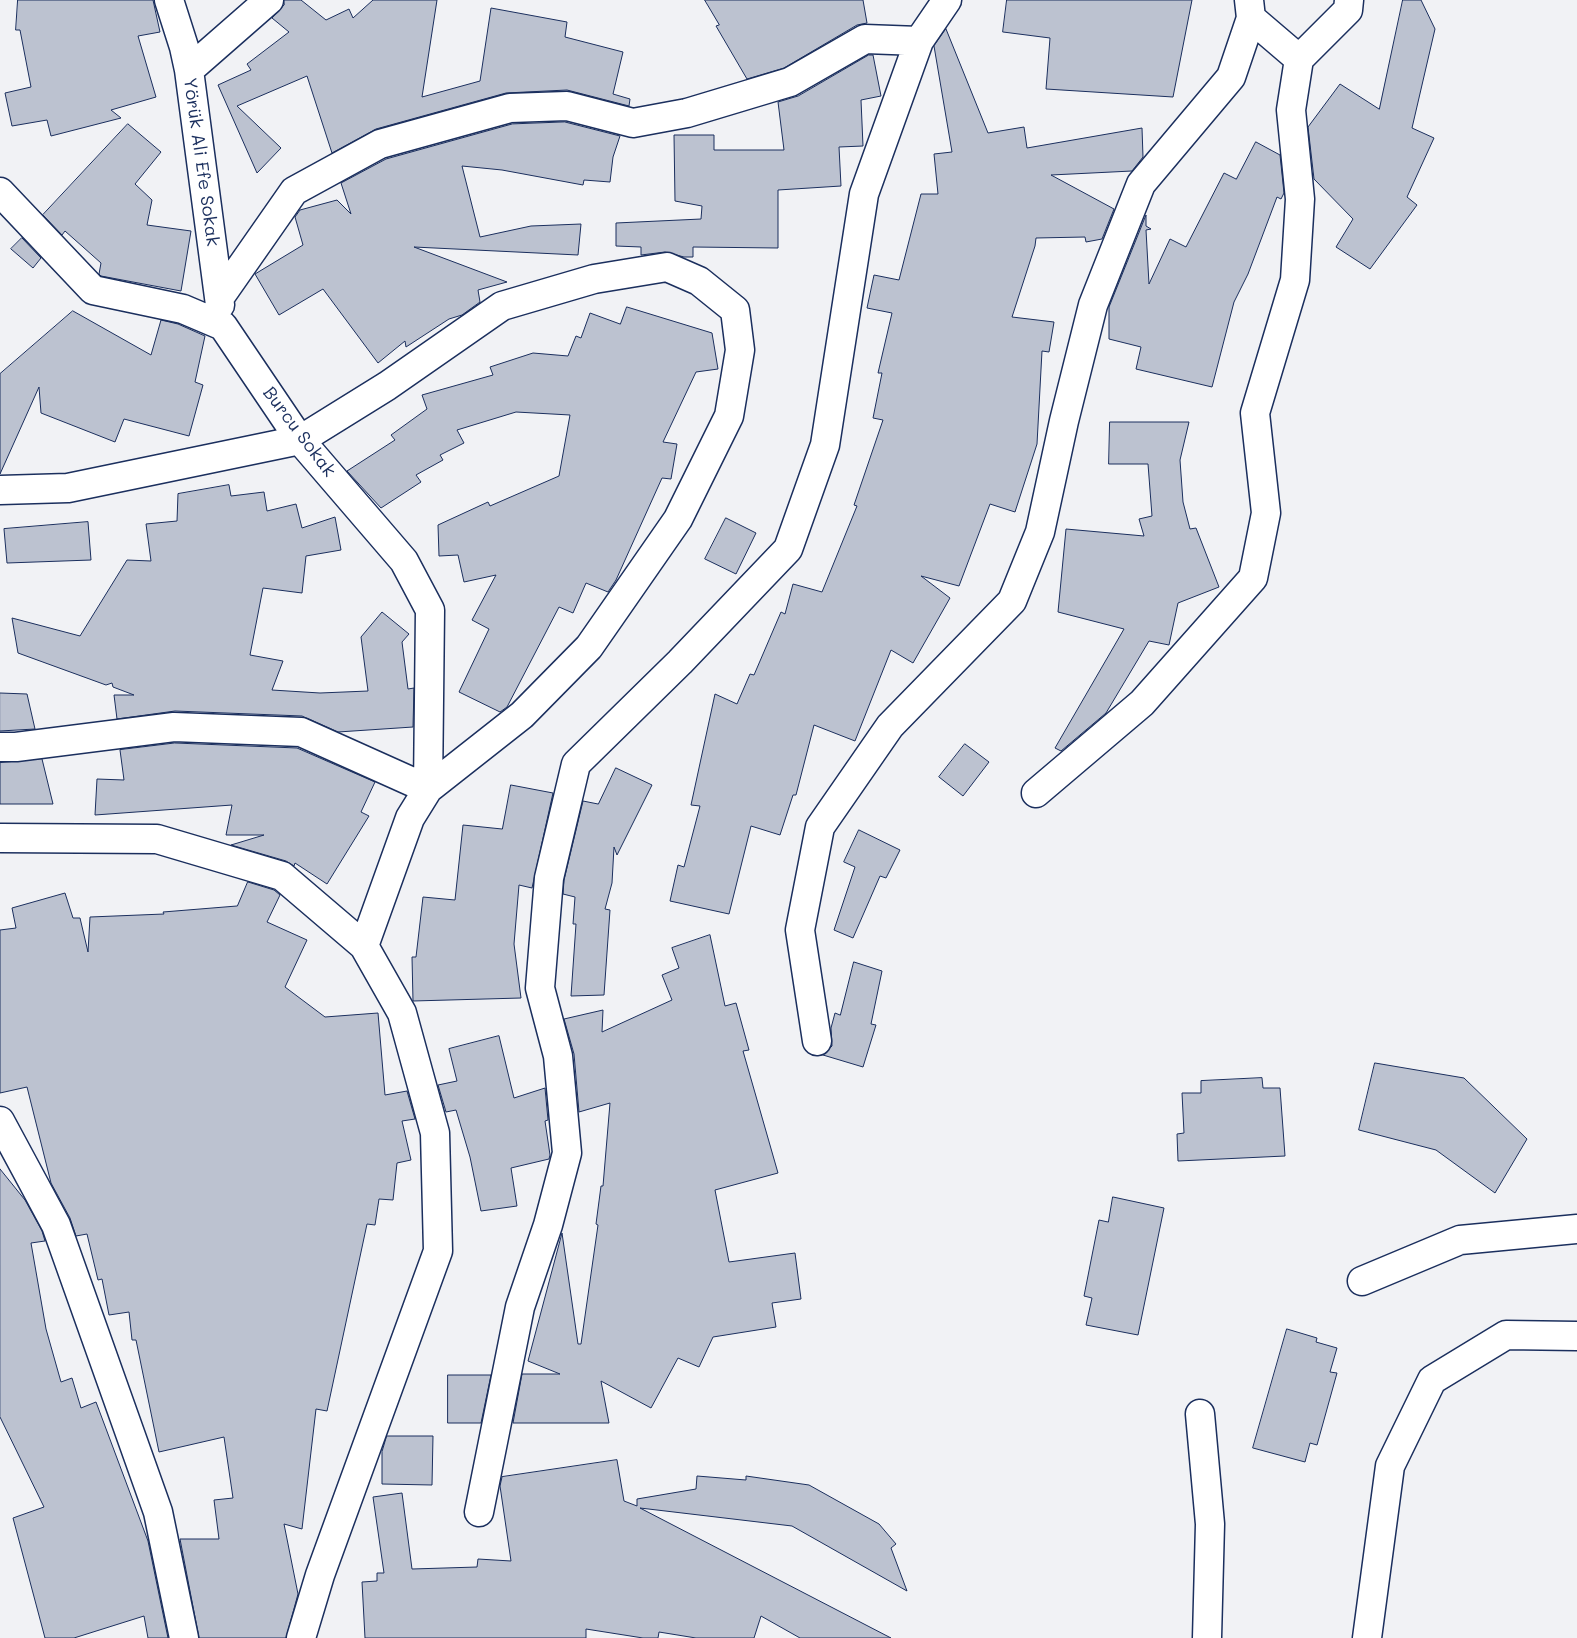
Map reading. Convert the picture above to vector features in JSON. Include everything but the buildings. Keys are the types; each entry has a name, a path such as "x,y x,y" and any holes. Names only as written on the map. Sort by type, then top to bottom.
{"street":[{"name":"Yörük Ali Efe Sokak","path":"169,0 184,47 188,70 223,326"},
{"path":"188,70 269,0"},
{"path":"479,1512 520,1307 548,1225 566,1153 558,1056 540,988 549,878 576,764 680,662 788,549 824,445 864,194 919,41 947,0"},
{"path":"1036,793 1142,703 1253,578 1266,513 1255,413 1295,280 1300,199 1291,110 1299,58 1348,10 1349,0"},
{"path":"1250,9 1299,58"},
{"path":"817,1041 800,930 820,827 890,726 1012,601 1040,532 1064,421 1093,305 1141,184 1232,77 1250,9"},
{"path":"220,297 294,192 380,144 510,108 566,106 633,123 678,115 790,82 864,39 919,41"},
{"path":"0,192 93,290 183,309 223,326"},
{"path":"0,490 68,488 300,440 387,386 502,306 594,279 667,267 699,280 735,310 740,350 729,416 678,519 590,647 522,715 428,788 410,818 364,946"},
{"name":"Burcu Sokak","path":"223,326 300,440 404,561 430,610 428,788"},
{"path":"0,747 174,727 301,732 428,788"},
{"path":"0,838 157,840 282,876 364,946 402,1013 435,1133 438,1251 320,1575 301,1638"},
{"path":"0,1121 56,1225 155,1503 184,1638"},
{"path":"1362,1281 1460,1240 1577,1229"},
{"path":"1366,1638 1390,1466 1432,1380 1506,1335 1577,1336"},
{"path":"1200,1414 1210,1524 1207,1638"}]}
